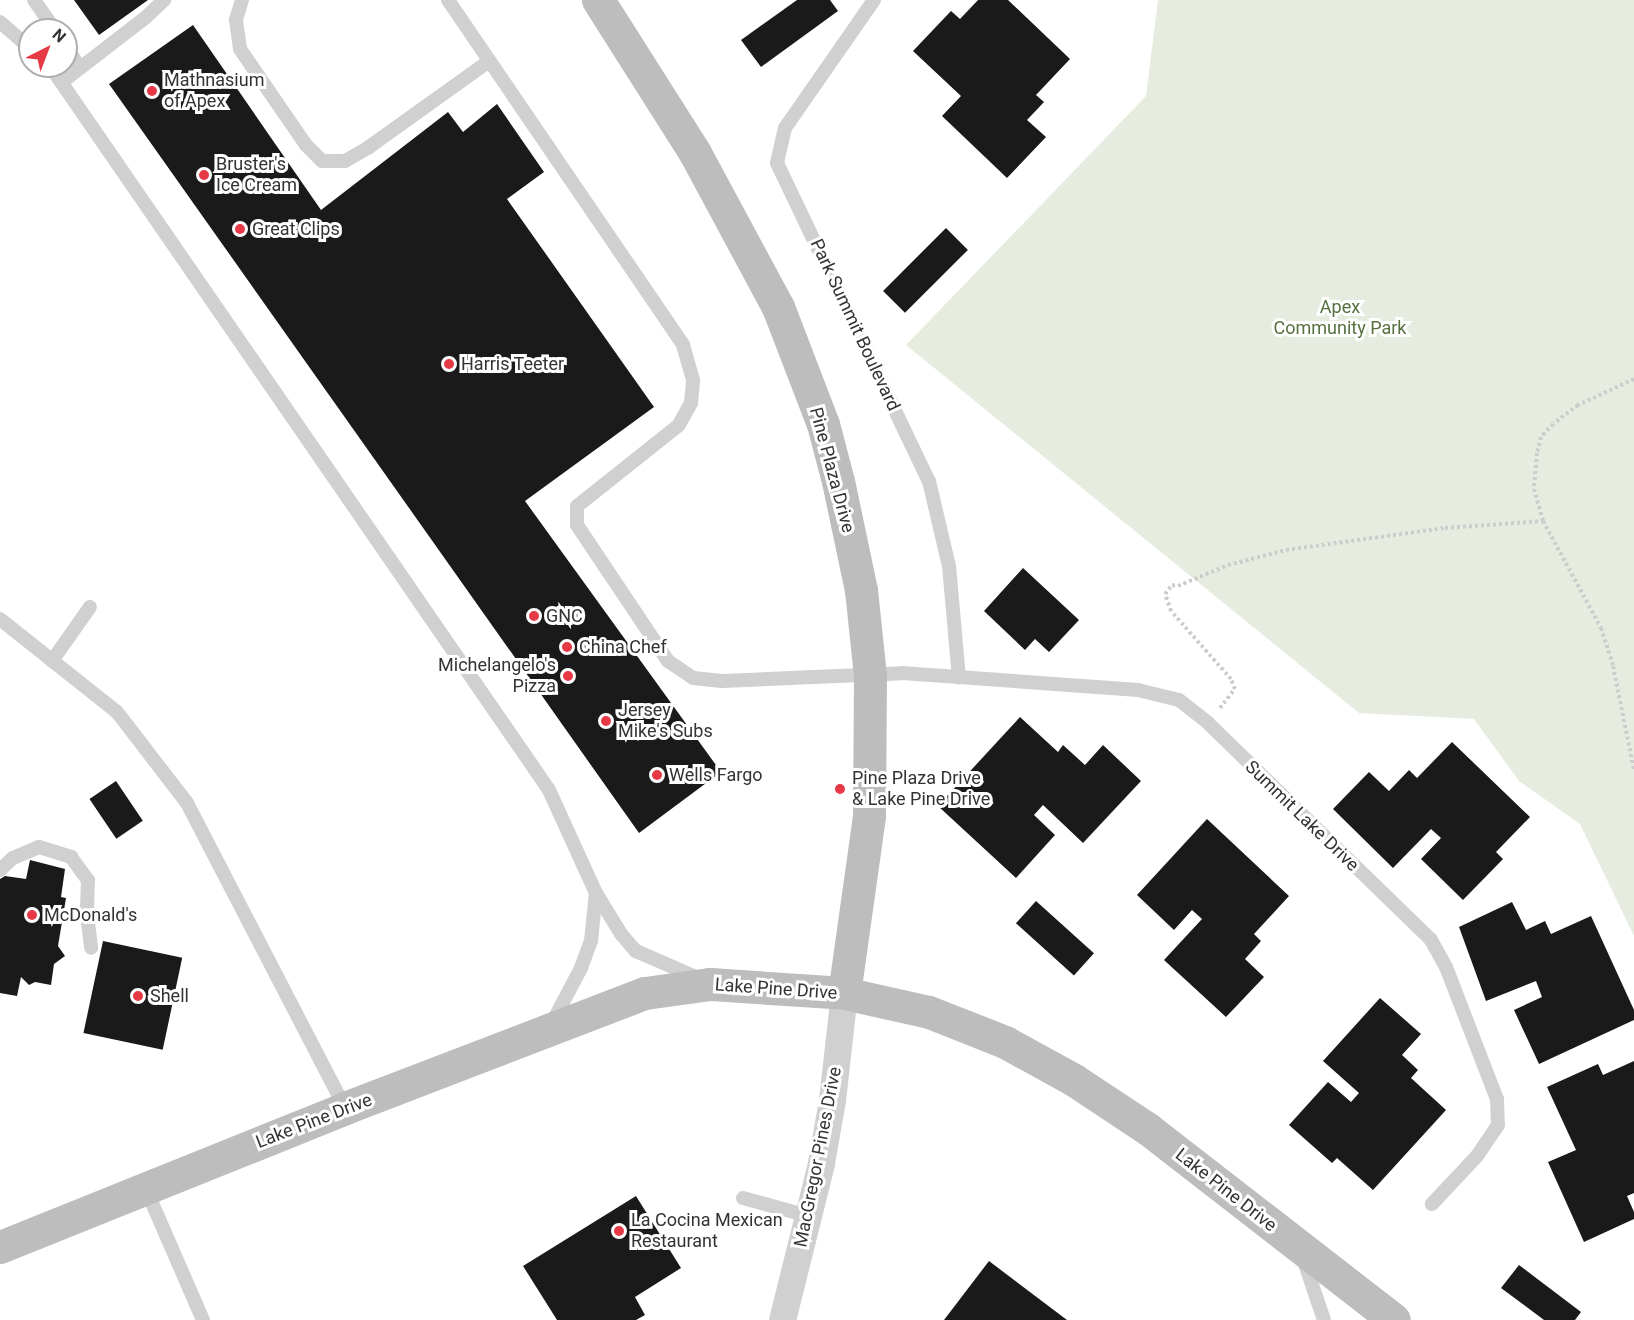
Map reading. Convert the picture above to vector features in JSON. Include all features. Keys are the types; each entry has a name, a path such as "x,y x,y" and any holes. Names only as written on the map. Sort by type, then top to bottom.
{"main road":[{"name":"Pine Plaza Drive","path":"598,0 695,153 778,307 823,424 838,482 861,590 870,675 869,816 844,993"},
{"name":"Lake Pine Drive","path":"0,1247 345,1108 645,993 710,984 844,993 929,1012 1005,1042 1065,1075 1148,1129 1394,1320"}],"street":[{"name":"MacGregor Pines Drive","path":"782,1320 809,1216 832,1100 844,993"}],"lane":[{"path":"34,0 47,18"},
{"path":"62,82 146,17 164,0"},
{"path":"242,0 236,20 240,49 306,146 322,160 345,161 369,147 489,61 448,0"},
{"name":"Park Summit Boulevard","path":"874,0 785,128 777,163 929,481 949,566 959,678"},
{"path":"0,22 18,38"},
{"name":"Summit Lake Drive","path":"489,61 683,345 693,381 691,403 679,425 577,506 577,525 668,661 693,678 722,681 902,673 1138,690 1179,700 1208,723 1431,940 1446,968 1497,1099 1498,1125 1477,1156 1432,1204"},
{"path":"59,78 549,790 596,893 621,934 636,951 710,984"},
{"path":"52,660 90,607"},
{"path":"0,619 117,712 187,803 345,1108"},
{"path":"0,870 13,858 39,847 71,857 88,880 87,914 92,948"},
{"path":"548,1029 581,968 591,941 596,893"},
{"path":"146,1189 203,1320"},
{"path":"743,1198 809,1216"},
{"path":"1300,1248 1324,1320"}],"path":[{"path":"1634,379 1578,405 1553,424 1541,438 1537,453 1534,489 1543,521 1601,628 1613,666 1634,770"},
{"path":"1208,723 1235,689 1231,679 1171,611 1165,594 1172,585 1178,586 1228,565 1286,550 1445,528 1543,521"}],"green space":[{"name":"Apex Community Park","path":"1158,0 1634,0 1634,936 1580,824 1519,781 1474,719 1359,713 906,345 1146,96"}],"building":[{"path":"74,0 148,0 99,35"},
{"path":"797,0 830,0 838,11 761,67 741,40"},
{"path":"978,0 1008,0 1070,59 1036,95 1044,102 1027,120 1046,137 1007,178 942,116 961,96 913,51 951,11 960,19"},
{"path":"193,25 321,210 448,112 463,132 497,104 544,172 507,199 654,407 525,501 721,772 639,833 109,84"},
{"path":"946,228 968,250 905,313 883,291"},
{"path":"1023,568 1079,620 1049,652 1035,639 1025,650 984,611"},
{"path":"1020,717 1058,752 1063,745 1085,765 1103,745 1141,781 1083,843 1043,805 1034,815 1055,835 1016,878 938,806"},
{"path":"1452,742 1530,817 1496,852 1503,859 1463,900 1421,859 1441,838 1431,829 1393,868 1333,809 1369,772 1389,791 1409,770 1417,778"},
{"path":"116,781 143,821 116,839 89,799"},
{"path":"1207,819 1289,896 1254,934 1261,941 1245,959 1264,977 1226,1017 1164,960 1202,919 1192,910 1174,930 1137,895"},
{"path":"30,860 65,869 61,897 66,898 58,946 65,956 54,964 51,985 35,982 29,985 21,977 17,996 0,993 0,879 5,876 26,879"},
{"path":"1036,901 1094,953 1074,975 1016,923"},
{"path":"1512,902 1526,930 1545,921 1551,934 1591,916 1634,1010 1634,1020 1539,1064 1514,1010 1542,997 1536,981 1486,1001 1459,927"},
{"path":"103,941 182,958 163,1050 83,1033"},
{"path":"1380,998 1421,1034 1402,1055 1418,1070 1411,1078 1446,1110 1373,1190 1337,1158 1332,1163 1289,1125 1328,1082 1351,1102 1359,1093 1323,1061"},
{"path":"1634,1061 1634,1193 1627,1196 1634,1212 1634,1219 1584,1242 1548,1162 1576,1150 1547,1087 1598,1064 1603,1075"},
{"name":"La Cocina Mexican Restaurant","path":"636,1196 681,1268 635,1297 645,1315 636,1320 557,1320 523,1266"},
{"path":"989,1261 1067,1320 944,1320"},
{"path":"1519,1265 1581,1312 1575,1320 1544,1320 1501,1288"}],"place":[{"name":"Mathnasium of Apex","path":"152,91"},
{"name":"Bruster's Ice Cream","path":"204,175"},
{"name":"Great Clips","path":"240,229"},
{"name":"Harris Teeter","path":"449,364"},
{"name":"GNC","path":"534,616"},
{"name":"China Chef","path":"567,647"},
{"name":"Michelangelo's Pizza","path":"568,676"},
{"name":"Jersey Mike's Subs","path":"606,721"},
{"name":"Wells Fargo","path":"657,775"},
{"name":"Pine Plaza Drive & Lake Pine Drive","path":"840,789"},
{"name":"McDonald's","path":"32,915"},
{"name":"Shell","path":"138,996"},
{"name":"La Cocina Mexican Restaurant","path":"619,1231"}]}
